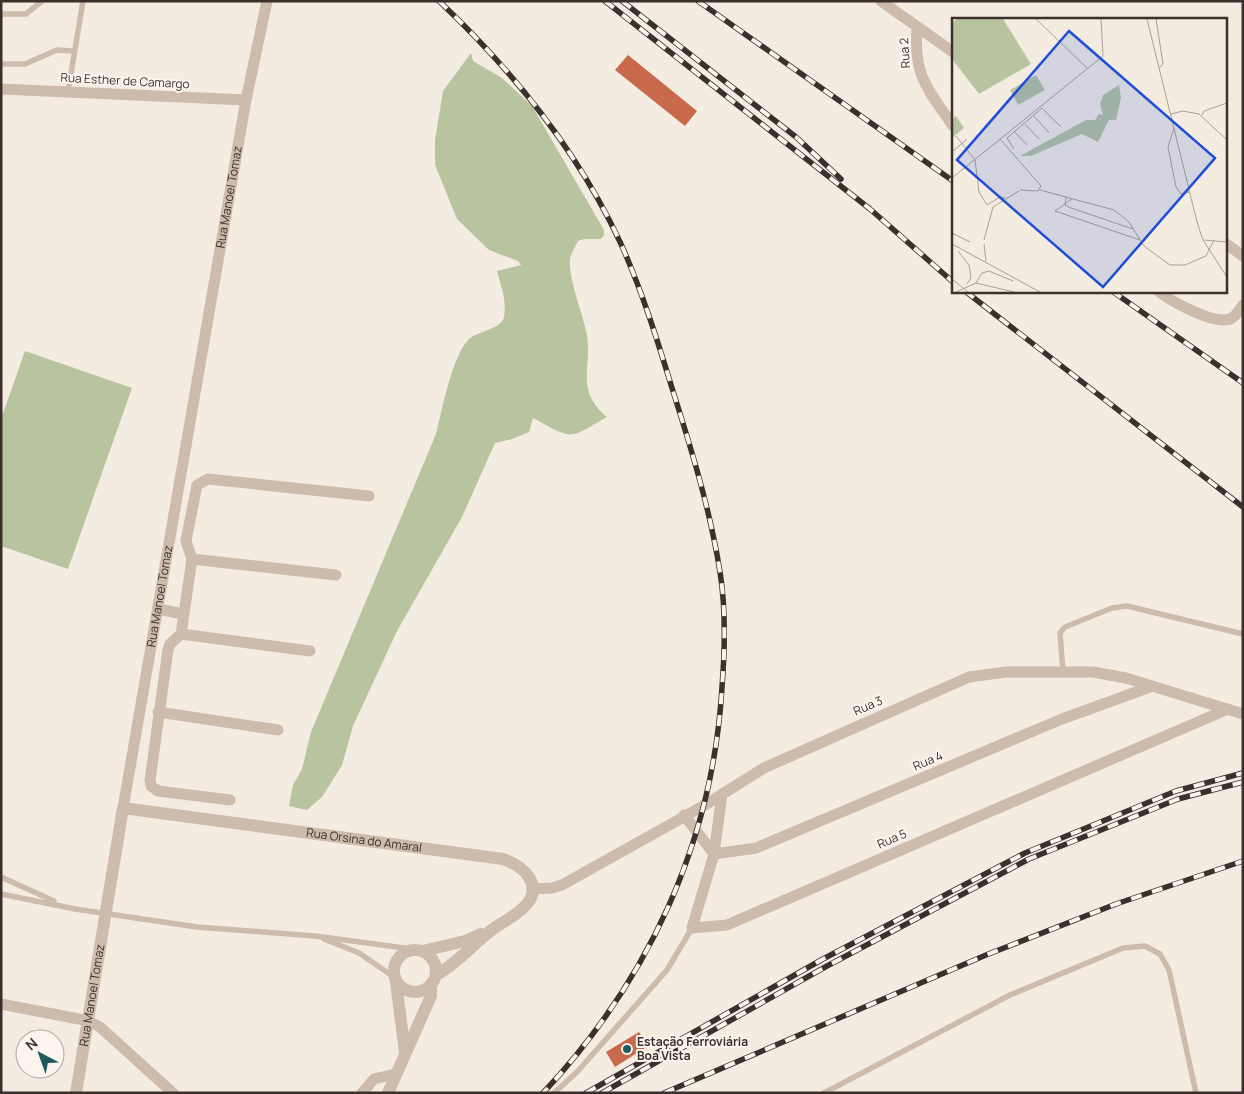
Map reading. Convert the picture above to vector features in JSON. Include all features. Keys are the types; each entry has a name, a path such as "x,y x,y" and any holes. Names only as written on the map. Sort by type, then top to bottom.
{"street":[{"name":"Rua Manoel Tomaz","path":"76,1093 123,808 246,100 267,1"},
{"path":"881,1 952,51"},
{"name":"Rua 2","path":"917,28 917,62 921,76 952,124"},
{"name":"Rua Esther de Camargo","path":"1,89 246,100"},
{"path":"1226,245 1243,256"},
{"path":"1159,292 1175,304 1218,319 1228,320 1236,315 1243,305"},
{"path":"230,800 158,791 151,786 150,780 168,650 181,634 192,558 186,540 197,485 202,480 208,478 370,496"},
{"path":"192,558 336,575"},
{"path":"158,609 183,614"},
{"path":"181,634 310,651"},
{"name":"Rua 3","path":"532,889 552,888 562,885 595,868 764,768 968,677 1006,672 1092,672 1126,678 1150,687 1243,714"},
{"name":"Rua 4","path":"714,854 756,848 1062,719 1150,687"},
{"name":"Rua 5","path":"692,928 727,925 1228,709"},
{"path":"158,712 278,730"},
{"path":"692,928 714,854 722,794"},
{"name":"Rua Orsina do Amaral","path":"123,808 503,859 519,864 527,873 532,889"},
{"path":"684,815 714,854"},
{"path":"395,980 409,992 425,989 434,979 493,929 527,904 532,889"},
{"path":"405,1053 395,980 395,962 399,956 412,949 421,950 465,941 493,929"},
{"path":"388,1093 431,996 435,963 421,950"},
{"path":"1,1004 89,1021 100,1027 173,1093"},
{"path":"362,1093 374,1079 396,1074"}],"lane":[{"path":"1,14 26,14 42,1"},
{"path":"68,92 83,1"},
{"path":"1,64 25,64 57,50 74,51"},
{"path":"1063,672 1060,633 1065,627 1112,608 1127,606 1243,634"},
{"path":"1,877 63,906"},
{"path":"1,894 63,906 197,927 315,936 421,950"},
{"path":"554,1093 577,1072 667,970 692,928"},
{"path":"315,936 359,953 395,980"},
{"path":"824,1093 1010,995 1123,948 1145,946 1160,954 1170,970 1196,1093"}],"green space":[{"path":"471,53 473,61 502,78 532,106 604,230 604,235 601,239 578,241 570,259 570,267 588,343 587,376 590,396 607,417 584,430 570,434 556,430 533,418 529,432 495,443 462,517 397,631 353,726 342,765 322,797 307,810 289,806 293,785 302,769 311,732 436,434 448,384 458,358 469,339 499,324 504,317 504,299 497,271 521,265 518,261 489,250 457,219 435,165 435,140 443,91"},
{"path":"25,351 132,388 68,569 1,546 1,419"}],"building":[{"path":"628,55 697,111 685,126 615,70"},
{"name":"Estação Ferroviária Boa Vista","path":"639,1032 648,1046 615,1067 606,1052"}],"railway":[{"path":"439,1 493,55 542,114 585,177 621,244 649,315 693,456 711,525 722,586 724,658 716,744 705,800 689,853 669,905 644,955 614,1004 581,1049 543,1093"},
{"path":"605,1 870,209 952,281"},
{"path":"622,1 796,137 841,179"},
{"path":"698,1 952,180"},
{"path":"966,292 1243,507"},
{"path":"1113,292 1243,383"},
{"path":"586,1093 823,959 1025,853 1176,791 1243,773"},
{"path":"602,1093 827,966 1029,859 1178,799 1243,782"},
{"path":"664,1093 986,955 1116,904 1243,861"}],"place":[{"name":"Estação Ferroviária Boa Vista","path":"627,1049"}]}
